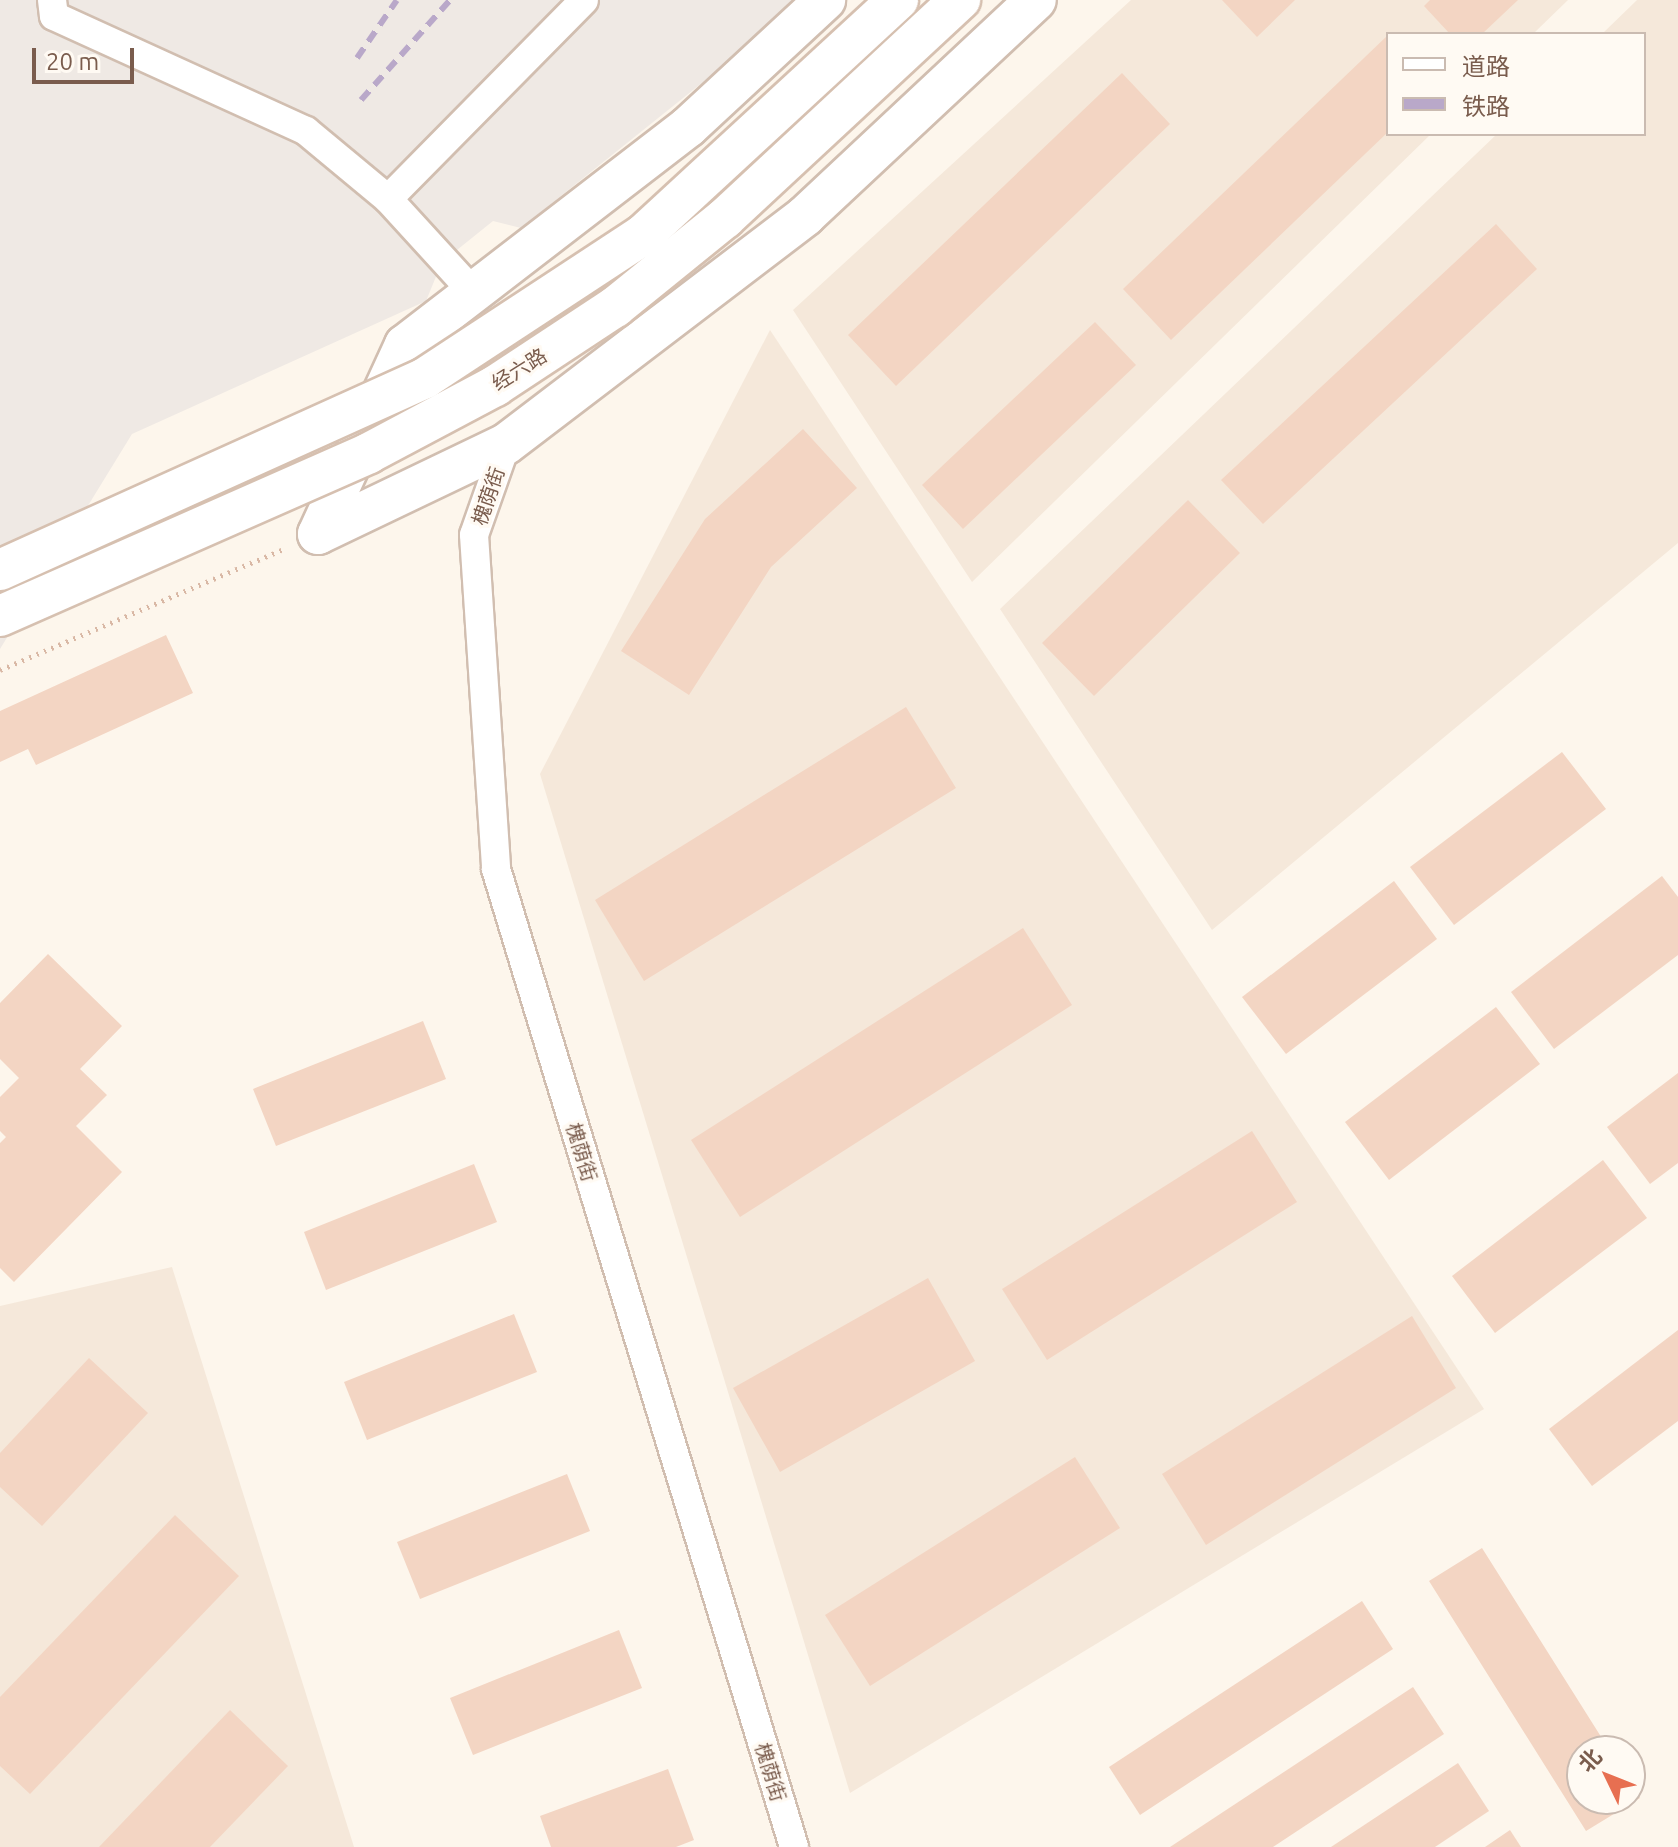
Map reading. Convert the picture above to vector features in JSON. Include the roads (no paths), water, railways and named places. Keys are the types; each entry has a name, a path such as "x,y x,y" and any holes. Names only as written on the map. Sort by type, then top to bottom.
{"main road":[{"path":"825,0 688,127 405,345 318,534 506,444 805,216 1036,0"},
{"path":"0,570 425,378 643,235 898,0"},
{"name":"经六路","path":"0,616 369,453 508,377 615,307 725,218 960,0"}],"street":[{"path":"52,0 54,16 306,131 388,199 473,292"},
{"path":"388,199 584,0"},
{"name":"槐荫街","path":"506,444 474,535 496,869 794,1847"}],"railway":[{"path":"357,58 397,0"},
{"path":"361,100 450,0"}]}
